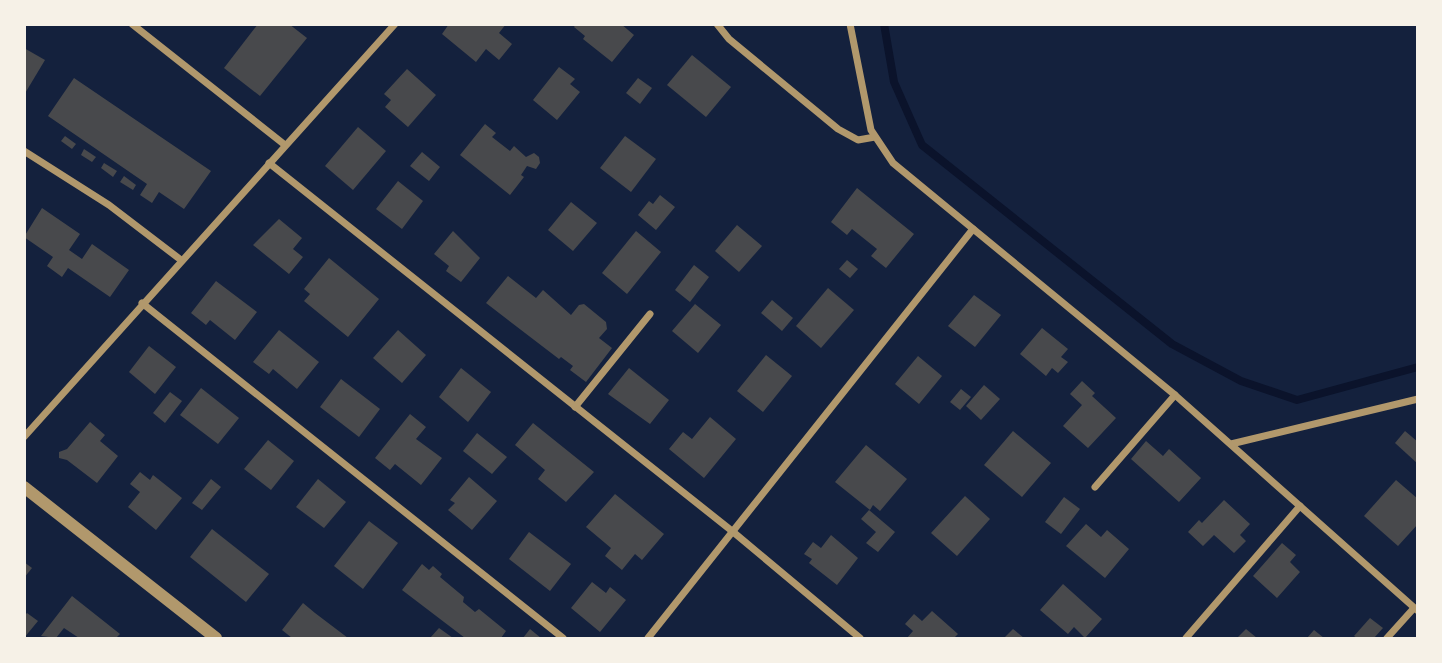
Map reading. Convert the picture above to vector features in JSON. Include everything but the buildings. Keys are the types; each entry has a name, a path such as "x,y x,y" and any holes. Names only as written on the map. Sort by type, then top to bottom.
{"street":[{"path":"132,24 285,145"},
{"path":"24,437 395,24"},
{"path":"717,24 729,39 838,129 859,139 874,137"},
{"path":"850,24 867,115 874,137 893,163 1175,395 1416,610 1387,639"},
{"path":"24,151 109,205 181,260"},
{"path":"269,163 732,531 860,639"},
{"path":"648,639 973,229"},
{"path":"142,303 563,639"},
{"path":"575,407 650,314"},
{"path":"1096,486 1175,395"},
{"path":"1231,444 1418,399"},
{"path":"24,487 216,639"},
{"path":"1186,638 1300,506"}],"waterway":[{"path":"884,24 894,82 922,145 1172,344 1241,381 1297,400 1418,367"}]}
